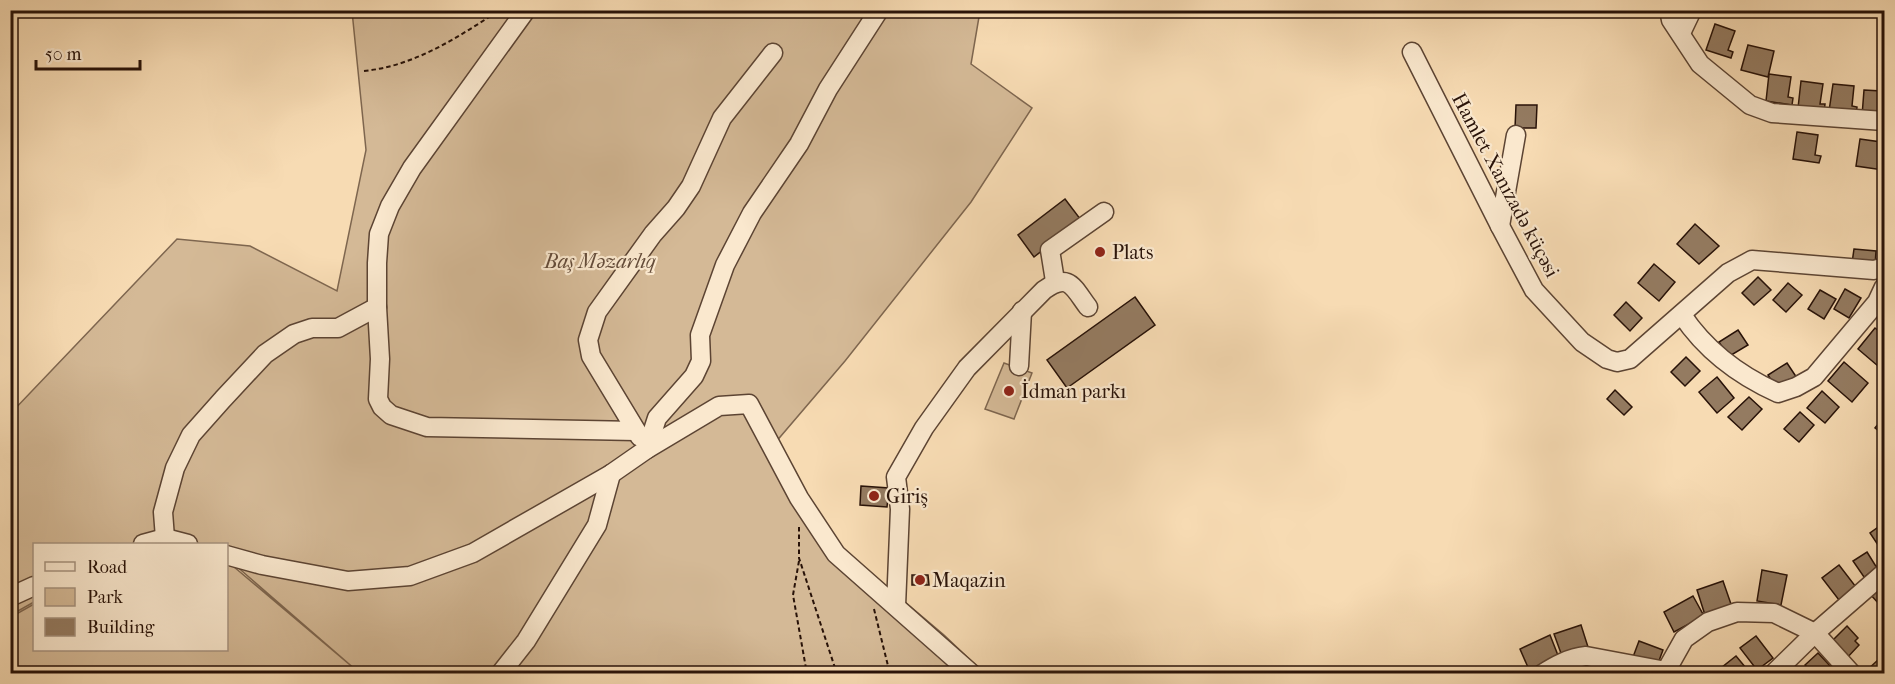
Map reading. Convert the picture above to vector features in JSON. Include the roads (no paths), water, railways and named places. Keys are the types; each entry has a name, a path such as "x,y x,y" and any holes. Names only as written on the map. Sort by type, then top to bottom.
{"street":[{"path":"526,10 412,168 390,206 379,234 378,399 382,407 391,415 427,427 636,431"},
{"path":"647,449 657,418 694,376 701,361 700,334 725,265 752,213 799,144 828,89 879,10"},
{"path":"1669,10 1671,20 1700,64 1750,105 1772,113 1884,121"},
{"path":"1681,33 1692,10"},
{"name":"Hamlet Xanızadə küçəsi","path":"1412,52 1534,290 1582,342 1607,359 1617,362 1630,359 1728,273 1752,260 1874,270 1884,267"},
{"path":"647,449 591,356 588,340 597,312 691,186 722,117 773,53"},
{"path":"1500,226 1516,135"},
{"path":"1055,281 1050,250 1104,212"},
{"path":"896,606 900,509 896,477 924,428 967,368 1022,311 1055,281 1063,281 1072,286 1088,307"},
{"path":"1682,315 1710,351 1735,370 1778,393 1796,387 1814,377 1877,302 1884,287"},
{"path":"165,538 163,512 175,468 191,435 223,399 266,354 294,334 312,328 338,328 377,307"},
{"path":"1019,366 1022,311"},
{"path":"228,556 262,565 348,581 410,576 473,553 611,474 647,449 719,406 749,404 799,498 836,554 972,674"},
{"path":"500,674 526,641 597,525 611,474"},
{"path":"147,543 165,538 184,543"},
{"path":"1773,674 1815,633 1884,573"},
{"path":"10,597 33,586"},
{"path":"1542,674 1574,658 1586,656 1596,666 1666,671 1684,639 1708,622 1737,612 1774,613 1815,633 1852,674"}],"place":[{"name":"Plats","path":"1100,252"},
{"name":"İdman parkı","path":"1009,391"},
{"name":"Giriş","path":"874,496"},
{"name":"Maqazin","path":"920,580"}],"park label":[{"name":"Baş Məzarlıq","path":"600,261"}]}
